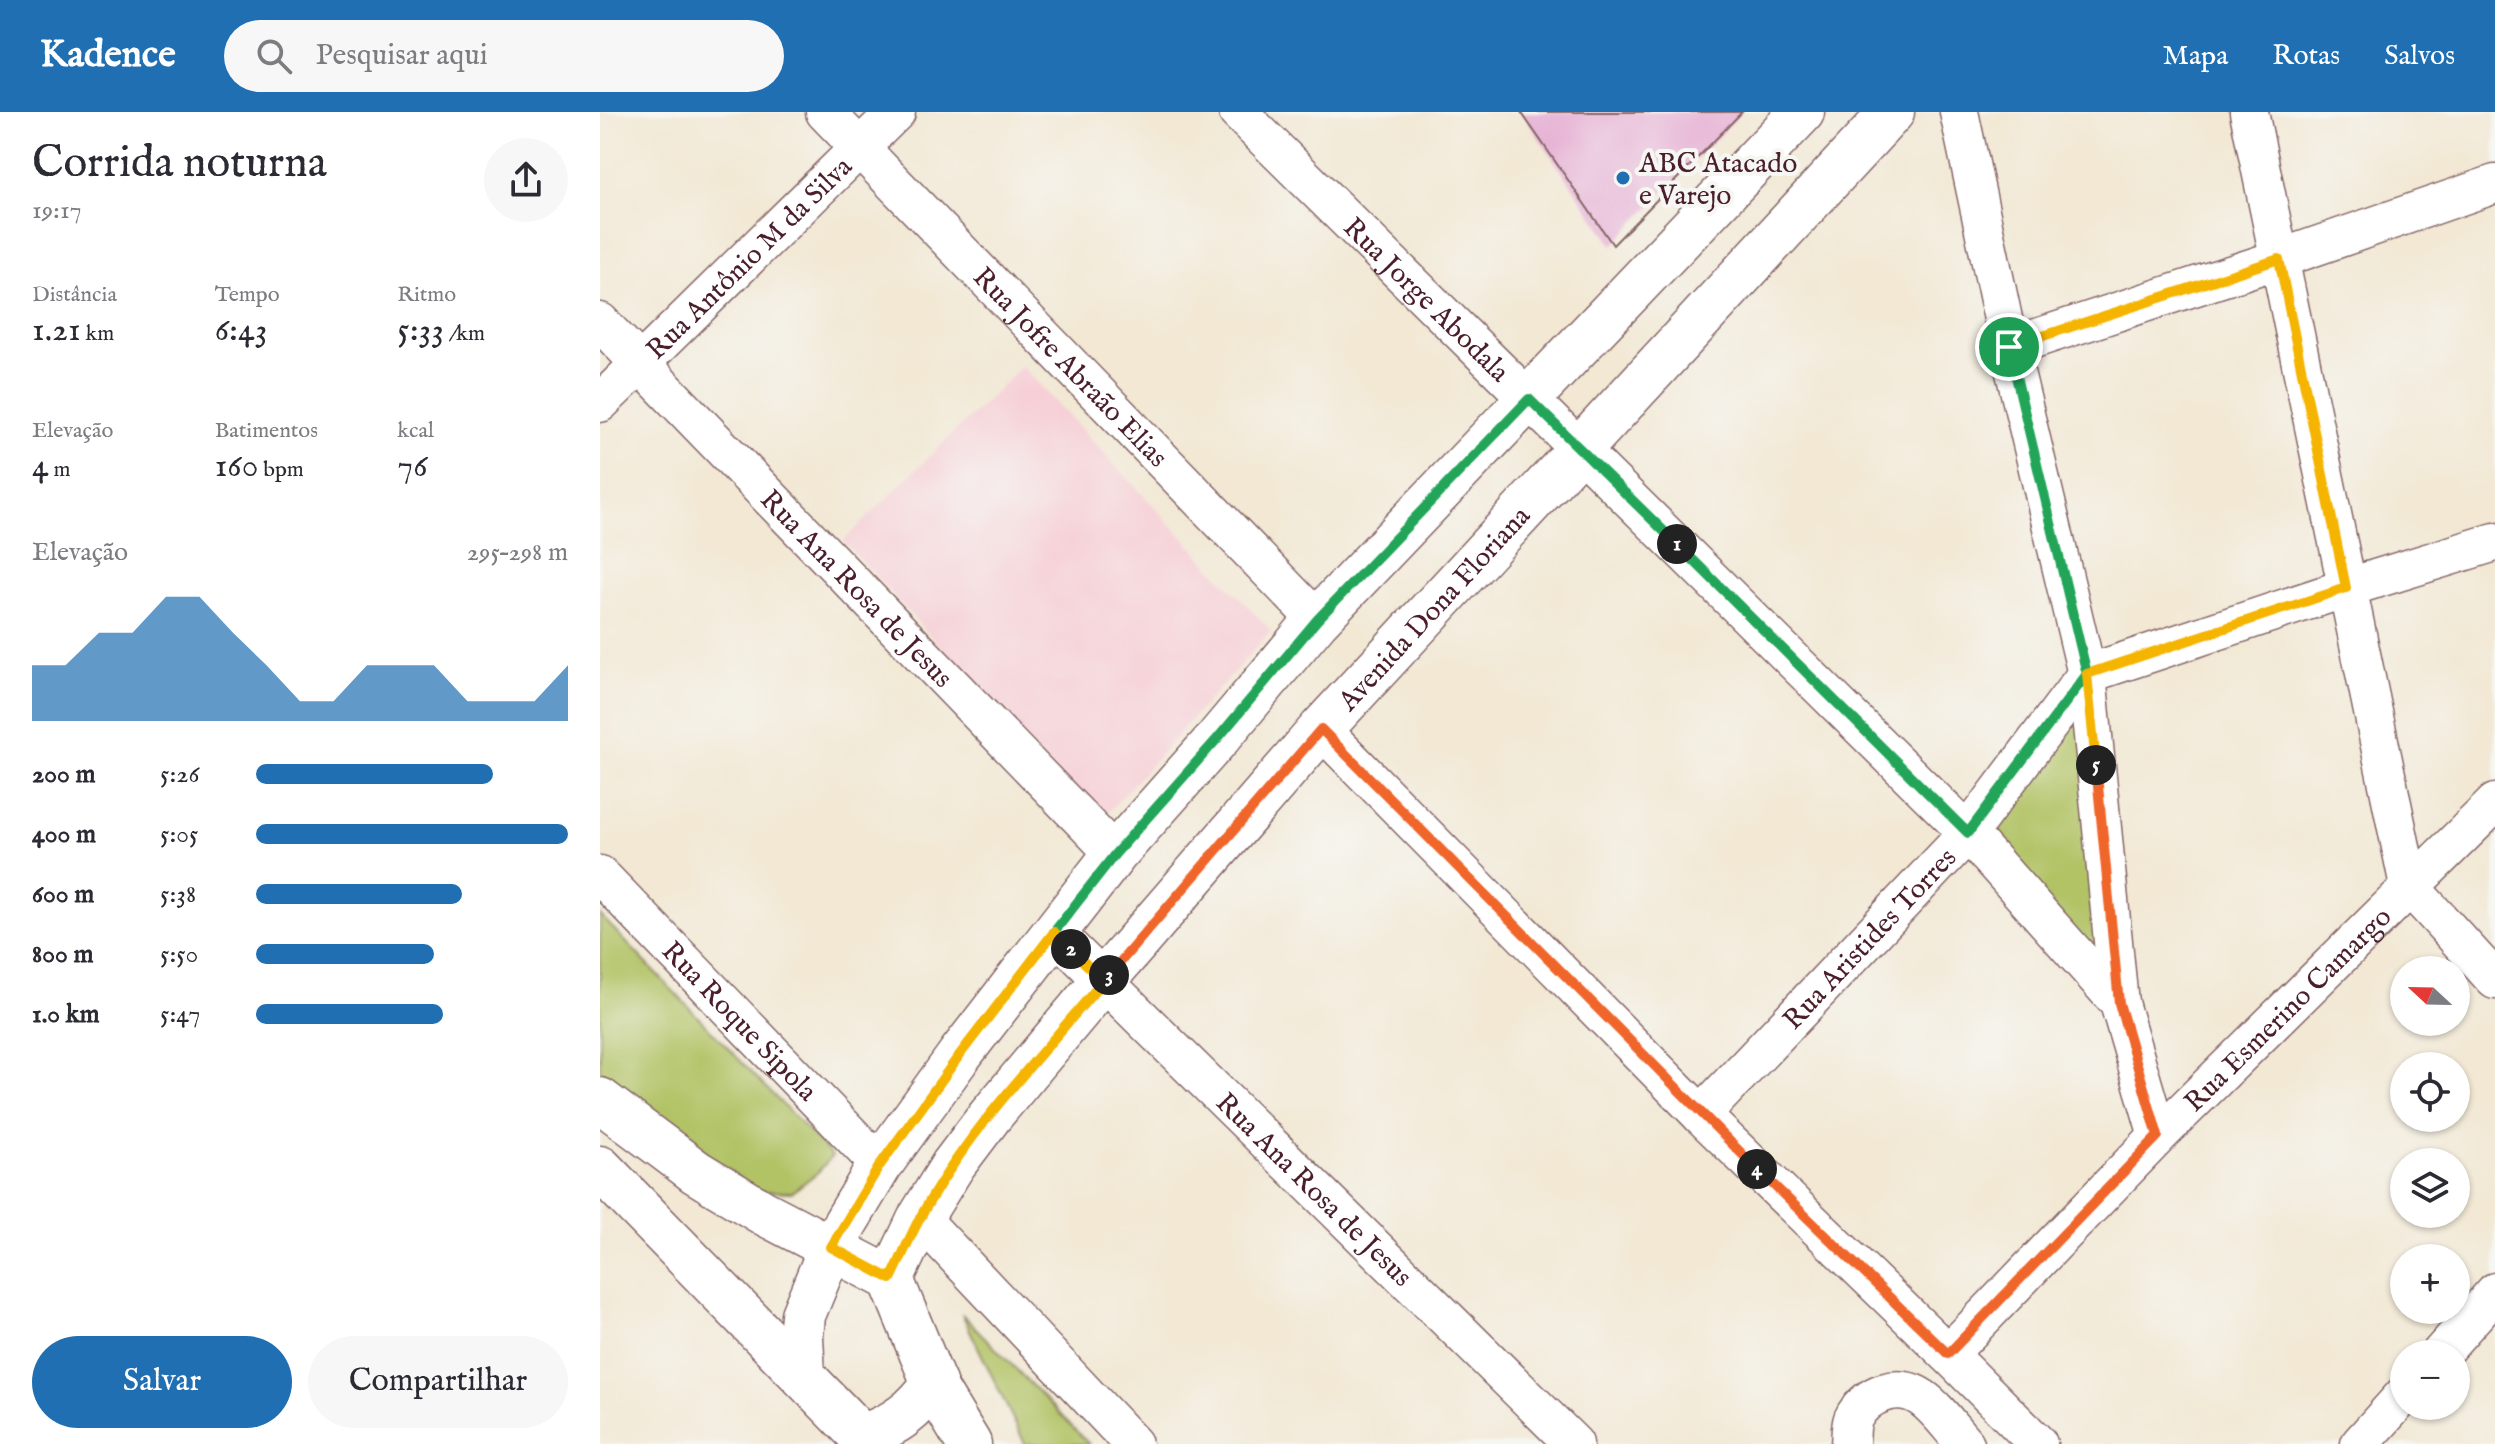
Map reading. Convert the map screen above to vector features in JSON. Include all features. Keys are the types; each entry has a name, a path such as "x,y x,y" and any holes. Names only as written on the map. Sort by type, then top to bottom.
{"main road":[{"path":"803,1375 803,1315 831,1247 880,1165 961,1053 1115,854 1317,620 1802,112"},
{"name":"Avenida Dona Floriana","path":"891,1279 920,1218 953,1165 1103,981 1321,729 1892,112"},
{"path":"600,1100 696,1172 762,1212 891,1279 936,1387 954,1444"},
{"path":"600,1168 866,1440 910,1413 936,1387"},
{"path":"936,1387 969,1444"}],"street":[{"name":"Rua Jofre Abraão Elias","path":"825,112 1317,620"},
{"name":"Rua Antônio M da Silva","path":"600,403 896,112"},
{"name":"Rua Jorge Abodala","path":"1238,112 1968,833 2119,1003"},
{"path":"1959,112 2009,347 2087,674 2119,1003 2158,1136"},
{"path":"2249,112 2409,886 2495,980"},
{"path":"2009,347 2279,259 2495,184"},
{"name":"Rua Ana Rosa de Jesus","path":"600,322 1115,854"},
{"path":"2087,674 2495,542"},
{"name":"Rua Aristides Torres","path":"1701,1115 1968,833 2087,674"},
{"path":"1321,729 1701,1115 2038,1444"},
{"name":"Rua Esmerino Camargo","path":"1948,1354 2158,1136 2495,803"},
{"name":"Rua Roque Sipola","path":"600,875 880,1165"},
{"name":"Rua Ana Rosa de Jesus","path":"1054,932 1574,1444"},
{"path":"920,1218 1133,1444"},
{"path":"2452,1340 2495,1292"},
{"path":"1850,1444 1853,1420 1867,1402 1885,1390 1903,1390 1922,1397 1965,1444"},
{"path":"2360,1444 2390,1411"}],"shaded area":[{"path":"1022,366 1271,631 1100,821 843,541"}],"green space":[{"path":"2079,703 2106,969 1985,838"},
{"path":"600,915 832,1156 818,1172 792,1192 756,1191 600,1073"},
{"path":"962,1314 1089,1444 1025,1444"}],"building":[{"name":"ABC Atacado e Varejo","path":"1521,112 1742,112 1613,245"}],"place":[{"name":"ABC Atacado e Varejo","path":"1623,178"}],"route":[{"path":"2009,347 2087,674 1968,833 1529,399 1317,620 1115,854 1054,932 1103,981 953,1165 920,1218 891,1279 831,1247 880,1165 1054,932 1103,981 1321,729 1701,1115 1948,1354 2158,1136 2119,1003 2087,674 2346,588 2279,259 2009,347"}]}
